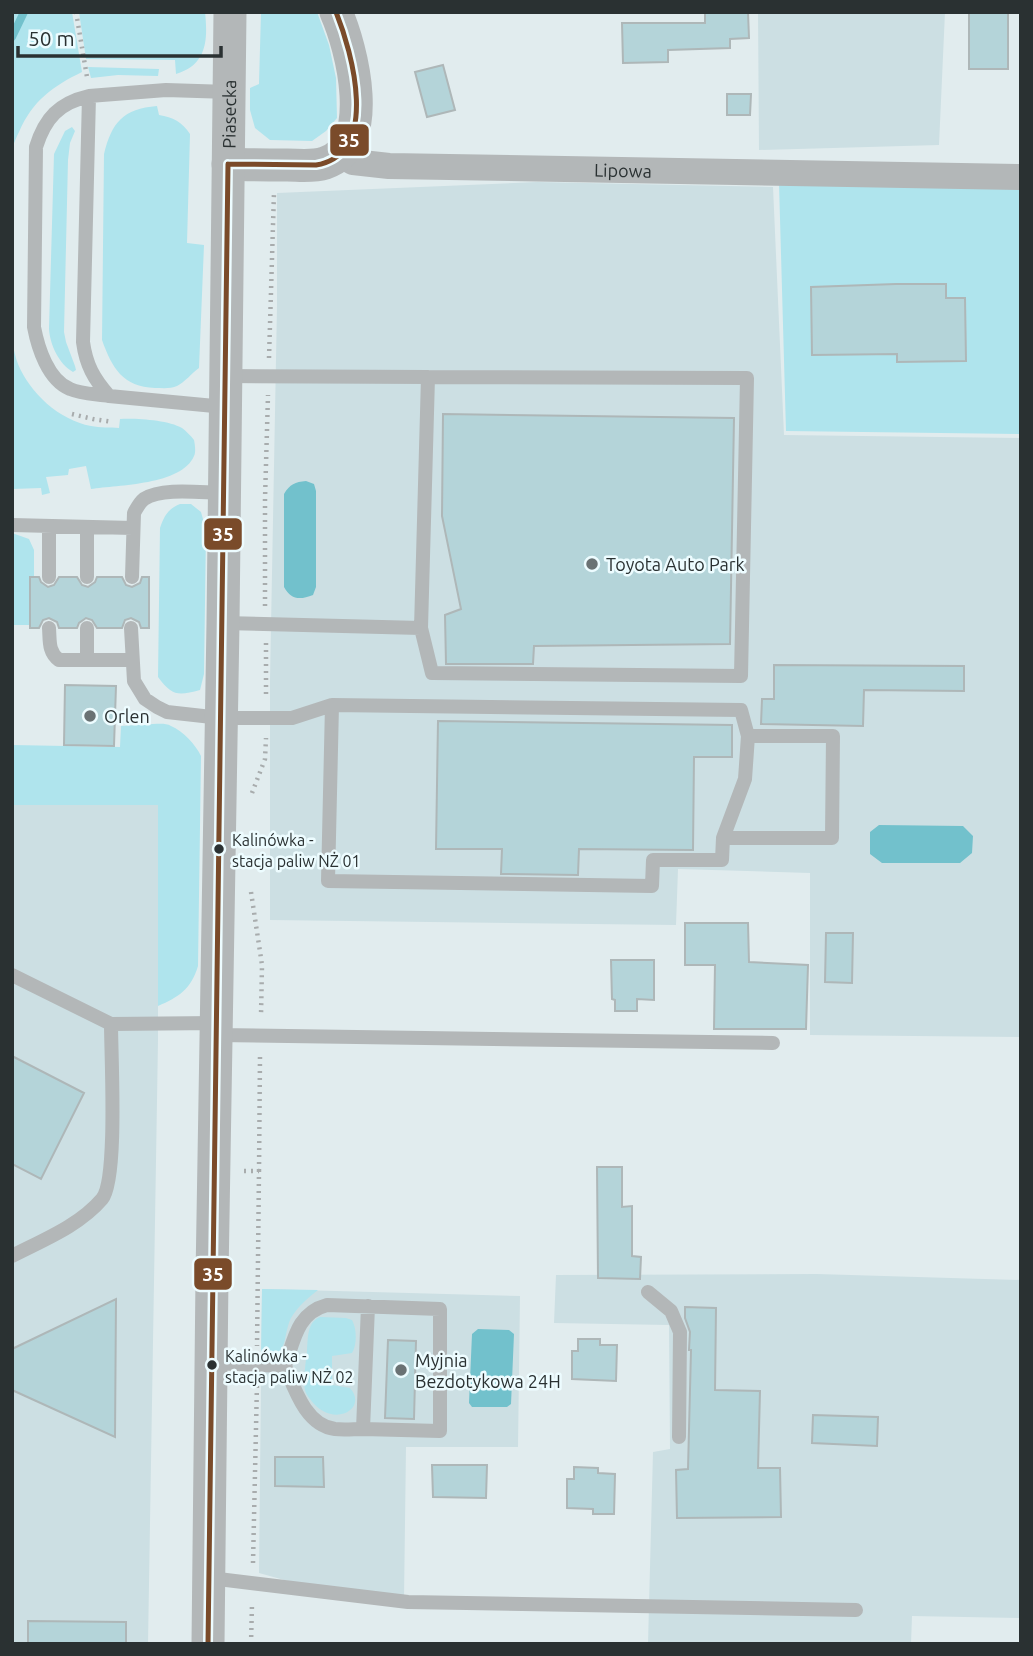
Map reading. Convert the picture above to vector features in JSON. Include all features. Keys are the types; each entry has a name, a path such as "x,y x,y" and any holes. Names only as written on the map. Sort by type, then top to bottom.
{"street":[{"name":"Piasecka","path":"208,1644 230,12"},
{"path":"228,164 317,165 340,155 350,141 355,113 354,68 336,12"},
{"name":"Lipowa","path":"340,155 353,162 389,166 1021,177"}],"lane":[{"path":"230,92 166,90 89,96 74,100 59,109 48,119 41,131 36,147 34,327 46,364 63,386 72,391 109,396 226,392 428,377 747,378 741,676 432,673 421,628 428,377"},
{"path":"89,96 83,342 89,369 109,396"},
{"path":"132,577 134,513 145,498 163,492 225,493"},
{"path":"12,525 133,528"},
{"path":"49,526 49,577"},
{"path":"87,527 88,577"},
{"path":"223,622 421,628"},
{"path":"50,628 52,655 59,660 132,660"},
{"path":"87,628 87,660"},
{"path":"131,628 134,681 139,691 157,708 182,715 292,718 332,705 740,710 748,736 745,779 723,838 722,860 653,860 652,886 328,881 332,705"},
{"path":"723,838 832,838 833,736 748,736"},
{"path":"12,975 111,1024 261,1034 773,1043"},
{"path":"12,1256 82,1219 104,1196 112,1159 111,1024"},
{"path":"648,1292 671,1311 680,1332 679,1437"},
{"path":"327,1305 368,1306 440,1309 440,1431 332,1429 306,1410 285,1366 305,1316 315,1308 327,1305"},
{"path":"363,1429 368,1306"},
{"path":"211,1363 285,1366"},
{"path":"209,1578 408,1602 856,1610"}],"path":[{"path":"251,796 265,759 265,624"},
{"path":"250,885 262,965 259,1171"}],"shaded area":[{"path":"12,12 72,12 82,72 53,89 37,103 24,121 12,154"},
{"path":"79,12 205,12 203,50 194,64 176,74 175,60 86,59"},
{"path":"261,12 317,12 329,45 336,78 337,118 326,131 312,141 270,140 255,128 250,110 250,88 259,84"},
{"path":"758,12 945,12 939,145 759,150"},
{"path":"88,67 159,69 158,76 118,75 91,78"},
{"path":"157,106 159,115 177,121 190,134 187,243 204,245 199,368 180,384 166,388 144,387 127,380 110,359 102,340 104,154 111,133 121,119 136,110"},
{"path":"72,127 75,131 68,160 64,332 76,370 73,372 56,354 49,329 54,154 65,131"},
{"path":"537,182 773,187 784,435 1021,438 1021,1037 810,1035 810,873 678,869 676,925 270,920 270,680 277,193"},
{"path":"779,183 1021,185 1021,434 786,431"},
{"path":"12,342 18,364 30,385 47,404 68,418 94,427 119,428 120,419 152,420 176,425 194,440 194,456 187,466 177,473 148,482 91,489 86,466 69,469 68,475 46,477 50,493 42,495 41,488 12,489"},
{"path":"306,481 314,484 316,491 316,587 313,595 300,598 293,597 284,587 284,494 293,484"},
{"path":"180,504 191,504 201,512 206,530 204,674 200,690 181,694 167,688 158,677 160,528 167,513"},
{"path":"12,533 29,539 34,550 34,625 12,625"},
{"path":"167,724 176,728 201,756 198,966 192,981 183,991 158,1006 158,805 12,805 12,745 120,747 121,726"},
{"path":"12,805 158,805 158,1040 148,1644 12,1644"},
{"path":"879,825 963,826 973,836 972,853 960,863 882,863 870,854 870,832"},
{"path":"817,1274 1021,1280 1021,1618 912,1616 911,1644 648,1644 653,1452 670,1449 669,1325 554,1323 556,1275"},
{"path":"262,1289 520,1296 518,1447 406,1447 404,1599 342,1596 259,1573"},
{"path":"262,1289 318,1290 291,1318 281,1350 277,1354 261,1357"},
{"path":"320,1317 346,1318 352,1320 355,1328 356,1341 352,1353 332,1356 332,1385 350,1388 355,1396 351,1409 337,1415 319,1408 305,1391 309,1331"},
{"path":"478,1329 509,1330 514,1334 511,1404 507,1407 472,1407 469,1403 472,1334"}],"building":[{"path":"705,12 748,12 749,38 730,39 730,48 668,50 668,62 623,63 622,23 705,23"},
{"path":"969,12 1008,12 1008,69 969,69"},
{"path":"443,65 455,110 427,117 415,72"},
{"path":"727,94 751,94 750,115 727,115"},
{"path":"946,284 946,298 965,298 966,361 897,362 897,354 812,355 811,287"},
{"name":"Toyota Auto Park","path":"443,414 734,418 730,644 534,646 533,664 446,664 445,615 461,609 442,516"},
{"path":"30,577 39,577 48,587 54,585 59,577 77,577 82,585 88,587 97,577 122,577 126,585 132,587 140,583 142,577 149,577 149,628 141,628 139,622 131,618 125,620 122,628 97,628 92,620 86,618 77,628 59,628 57,622 49,618 43,620 39,628 30,628"},
{"path":"774,665 964,666 964,691 864,690 863,726 761,724 762,699 774,699"},
{"name":"Orlen","path":"65,685 116,686 114,746 64,745"},
{"path":"438,721 732,725 732,757 694,757 693,850 579,849 578,875 501,874 502,849 436,849"},
{"path":"685,923 748,923 749,962 808,965 806,1029 714,1029 715,965 685,965"},
{"path":"826,933 853,933 852,983 825,982"},
{"path":"611,960 654,960 654,1000 637,999 637,1011 615,1011"},
{"path":"12,1056 84,1093 41,1179 12,1164"},
{"path":"597,1167 622,1167 622,1207 632,1206 632,1256 641,1257 640,1279 598,1278"},
{"path":"116,1299 115,1437 12,1390 12,1349"},
{"path":"685,1307 716,1308 715,1390 760,1391 758,1468 780,1468 781,1517 677,1518 676,1470 688,1469 691,1350"},
{"path":"578,1339 600,1339 600,1345 617,1345 616,1381 572,1379 572,1351 578,1351"},
{"name":"Myjnia Bezdotykowa 24H","path":"388,1340 416,1341 414,1419 385,1418"},
{"path":"813,1415 878,1417 877,1446 812,1443"},
{"path":"275,1457 323,1457 324,1487 275,1486"},
{"path":"432,1465 487,1465 486,1498 433,1497"},
{"path":"574,1467 598,1468 598,1473 615,1474 614,1514 593,1514 593,1509 567,1508 567,1479 574,1479"},
{"path":"28,1621 126,1622 126,1644 28,1644"}],"waterway":[{"path":"12,37 24,12"}],"transit line":[{"name":"35","path":"228,164 316,165 336,157 349,142 355,122 354,75 336,12"},
{"name":"35","path":"208,1644 228,164"}],"place":[{"name":"Toyota Auto Park","path":"592,564"},
{"name":"Orlen","path":"90,716"},
{"name":"Kalinówka - stacja paliw NŻ 01","path":"219,849"},
{"name":"Kalinówka - stacja paliw NŻ 02","path":"212,1365"},
{"name":"Myjnia Bezdotykowa 24H","path":"401,1370"}]}
